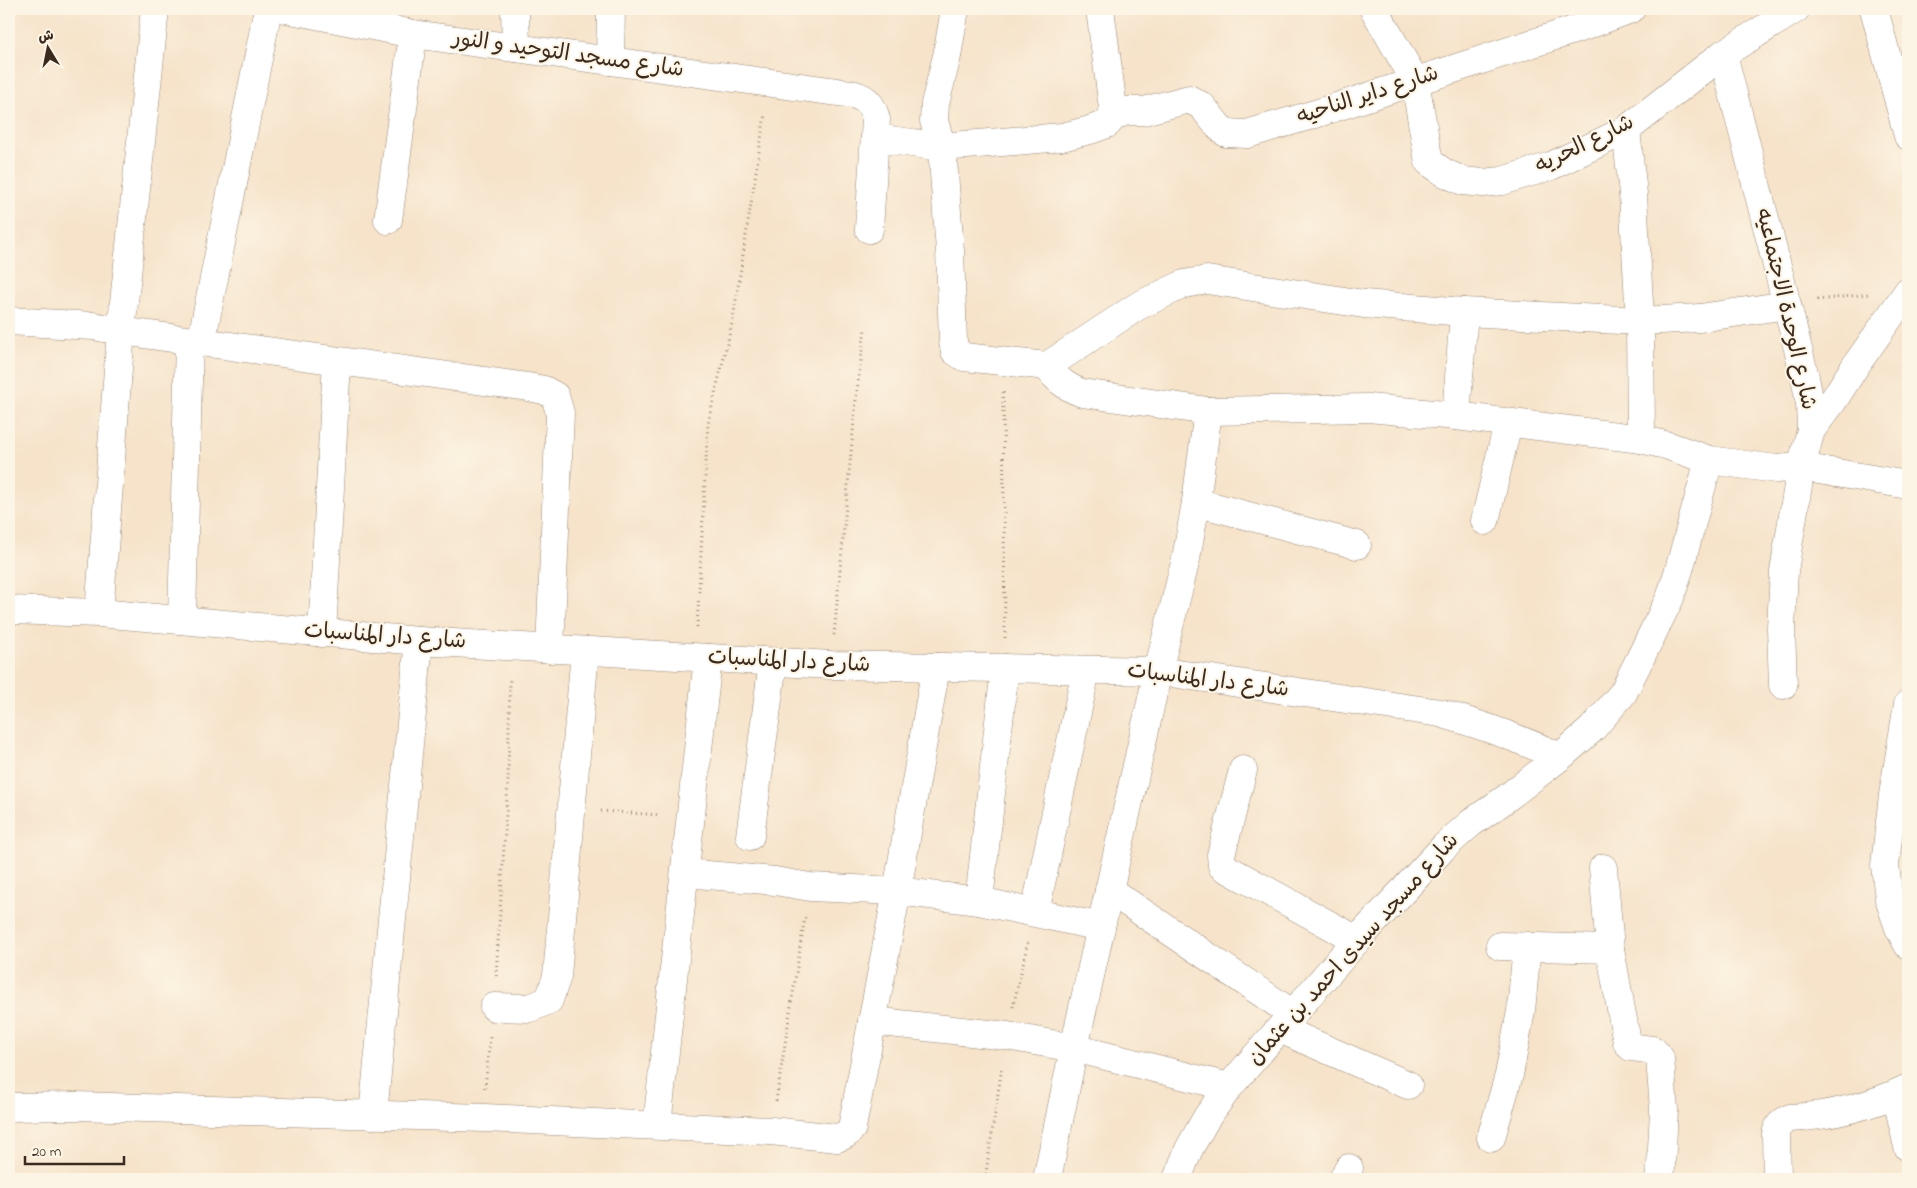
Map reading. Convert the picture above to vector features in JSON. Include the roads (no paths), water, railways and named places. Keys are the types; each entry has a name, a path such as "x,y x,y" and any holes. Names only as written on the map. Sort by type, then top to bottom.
{"street":[{"path":"99,613 121,331 156,9"},
{"path":"182,620 195,342 268,9"},
{"name":"شارع مسجد التوحيد و النور","path":"286,9 413,34 852,94 863,97 872,105 876,119 875,138"},
{"path":"515,9 516,48"},
{"path":"610,61 611,9"},
{"path":"955,9 947,56 935,104 934,120 942,148 950,250 953,342 955,351 964,358 1047,366 1138,306 1184,284 1207,280 1364,304 1464,312 1640,321 1700,318 1787,304"},
{"path":"868,229 875,138 942,148 1062,137 1107,124 1114,116 1100,9"},
{"path":"1374,9 1416,81"},
{"name":"شارع داير الناحيه","path":"1114,116 1126,111 1144,111 1189,99 1202,106 1226,133 1247,134 1315,114 1586,26 1631,9"},
{"name":"شارع الحريه","path":"1416,81 1429,162 1445,173 1463,181 1483,183 1510,178 1551,166 1626,130 1722,54 1796,9"},
{"path":"1874,9 1908,136"},
{"path":"388,220 413,34"},
{"name":"شارع الوحدة الاجتماعيه","path":"1722,54 1787,304 1810,404 1811,430 1801,467 1784,571 1781,628 1783,685"},
{"path":"1626,130 1633,194 1640,321 1640,439"},
{"path":"1811,430 1908,291"},
{"path":"1456,416 1464,312"},
{"path":"9,321 93,326 195,342 528,387 544,390 555,396 560,413 550,649"},
{"path":"322,633 337,361"},
{"path":"1047,366 1057,379 1070,388 1082,393 1208,410 1368,408 1456,416 1640,439 1669,446 1709,460 1776,469 1801,467 1908,485"},
{"path":"1047,1179 1074,1048 1158,671 1186,559 1196,502 1208,410"},
{"path":"1485,520 1508,423"},
{"name":"شارع مسجد سيدى احمد بن عثمان","path":"1179,1178 1189,1149 1207,1117 1229,1087 1357,940 1444,847 1471,823 1560,757 1597,723 1623,693 1670,598 1680,570 1709,460"},
{"path":"1196,502 1357,545"},
{"name":"شارع دار المناسبات","path":"9,610 99,613 419,641 773,662 831,665 1158,671 1440,713 1505,734 1560,757"},
{"path":"373,1115 419,641"},
{"path":"494,1007 530,1008 550,1000 557,976 585,651"},
{"path":"657,1125 685,873 702,658"},
{"path":"750,836 773,662"},
{"path":"9,1107 76,1106 485,1118 772,1131 837,1138 848,1133 852,1128 897,891 936,667"},
{"path":"979,901 1005,668"},
{"path":"1034,912 1086,670"},
{"path":"1908,704 1893,795 1885,865 1889,899 1899,928 1908,945"},
{"path":"1243,770 1221,855 1222,866 1357,940"},
{"path":"1603,868 1610,949 1627,1042 1630,1047 1653,1050 1660,1058 1664,1110 1659,1179"},
{"path":"685,873 775,881 810,887 897,891 979,901 1101,927"},
{"path":"1110,890 1286,1022 1408,1084"},
{"path":"1500,946 1610,949"},
{"path":"1491,1138 1509,1075 1521,1011 1527,946"},
{"path":"872,1021 1007,1036 1074,1048 1229,1087"},
{"path":"1777,1179 1776,1134 1777,1127 1782,1122 1790,1118 1850,1110 1902,1091 1908,1147"}]}
